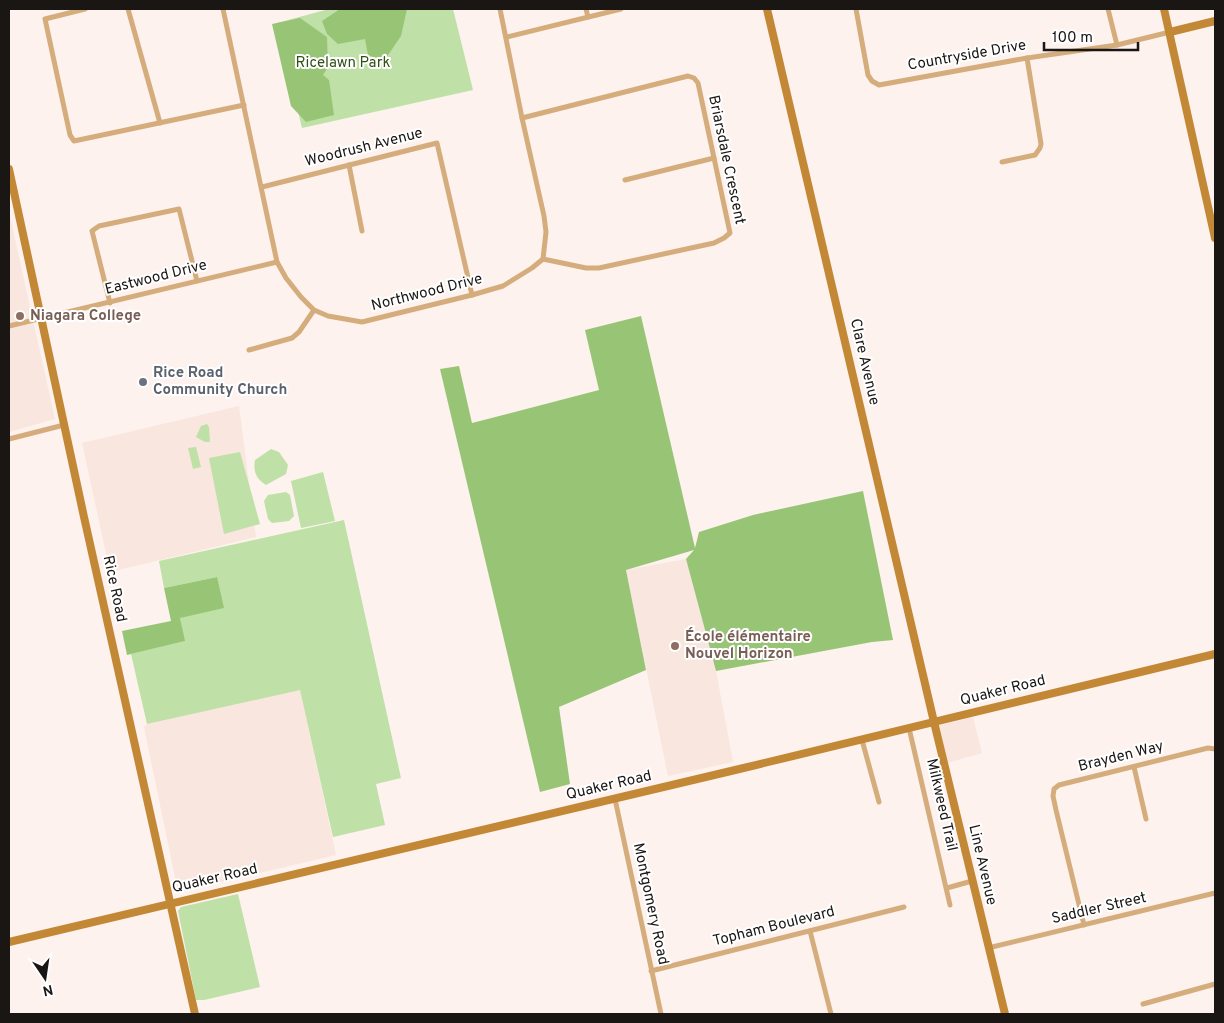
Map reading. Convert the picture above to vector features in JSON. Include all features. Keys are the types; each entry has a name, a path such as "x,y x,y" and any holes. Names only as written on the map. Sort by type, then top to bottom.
{"street":[{"path":"86,9 45,18 70,135 74,141 244,105"},
{"path":"128,9 160,123"},
{"name":"Northwood Drive","path":"223,9 277,262 301,298 314,310 328,316 362,322 504,286 543,259"},
{"path":"500,9 544,216 546,232 543,259"},
{"path":"586,9 588,17"},
{"path":"507,37 621,9"},
{"name":"Clare Avenue","path":"767,9 934,722"},
{"name":"Countryside Drive","path":"856,9 868,75 872,81 879,84 1027,58 1116,45 1170,32"},
{"path":"1108,9 1116,45"},
{"path":"1164,9 1215,238"},
{"path":"1170,32 1215,21"},
{"path":"1002,162 1035,156 1041,144 1027,58"},
{"name":"Briarsdale Crescent","path":"522,118 688,76 694,78 698,83 730,232 724,238 714,243 599,268 586,268 543,259"},
{"name":"Woodrush Avenue","path":"262,187 437,142 472,295"},
{"path":"625,180 714,158"},
{"path":"349,165 362,231"},
{"name":"Rice Road","path":"9,169 195,1014"},
{"path":"110,302 92,231 99,226 179,209 197,281"},
{"name":"Eastwood Drive","path":"9,326 277,262"},
{"path":"249,350 292,338 299,332 314,310"},
{"path":"9,439 64,425"},
{"name":"Quaker Road","path":"9,942 615,799 1215,654"},
{"name":"Line Avenue","path":"934,722 1004,1014"},
{"name":"Milkweed Trail","path":"909,728 950,905"},
{"path":"862,740 879,802"},
{"name":"Brayden Way","path":"1084,925 1056,810 1053,796 1054,789 1059,785 1208,748 1215,749"},
{"path":"1134,767 1146,819"},
{"name":"Montgomery Road","path":"615,799 661,1014"},
{"path":"947,888 972,881"},
{"name":"Saddler Street","path":"988,948 1215,893"},
{"name":"Topham Boulevard","path":"651,971 904,907"},
{"path":"810,931 831,1014"},
{"path":"1143,1004 1215,984"}],"shaded area":[{"name":"Niagara College","path":"9,212 55,419 9,432"},
{"path":"239,406 256,537 110,572 82,443"},
{"name":"École élémentaire Nouvel Horizon","path":"686,559 716,671 733,762 668,776 626,570"},
{"path":"300,689 336,855 178,892 144,727 147,724"},
{"path":"973,717 982,753 947,763 938,726"}],"green space":[{"name":"Ricelawn Park","path":"329,9 453,9 473,90 302,128 277,23"},
{"path":"340,9 407,9 401,36 384,61 368,55 365,39 338,44 327,34 322,21"},
{"path":"300,18 327,37 328,67 323,75 329,80 334,115 306,122 291,106 272,24"},
{"path":"641,316 695,548 699,532 753,515 863,491 893,640 872,642 716,671 686,559 694,550 626,570 646,670 559,707 570,784 540,792 440,369 459,366 472,423 599,390 585,330"},
{"path":"207,424 210,442 205,442 196,437 201,426"},
{"path":"196,447 201,467 193,469 188,448"},
{"path":"271,449 279,452 288,465 286,474 266,485 256,474 254,468 255,460"},
{"path":"240,452 260,524 224,534 209,458"},
{"path":"323,472 335,521 301,528 291,481"},
{"path":"286,492 290,495 294,516 289,521 272,523 268,519 264,501 268,495"},
{"path":"344,520 401,778 376,784 385,825 333,837 300,690 147,724 131,654 184,641 180,618 217,577 164,588 159,561"},
{"path":"217,577 224,608 180,618 185,641 127,655 122,631 171,621 164,588"},
{"path":"238,894 260,987 204,1000 196,1000 178,911 181,907"}],"place":[{"name":"Niagara College","path":"20,316"},
{"name":"Rice Road Community Church","path":"143,382"},
{"name":"École élémentaire Nouvel Horizon","path":"675,646"}]}
